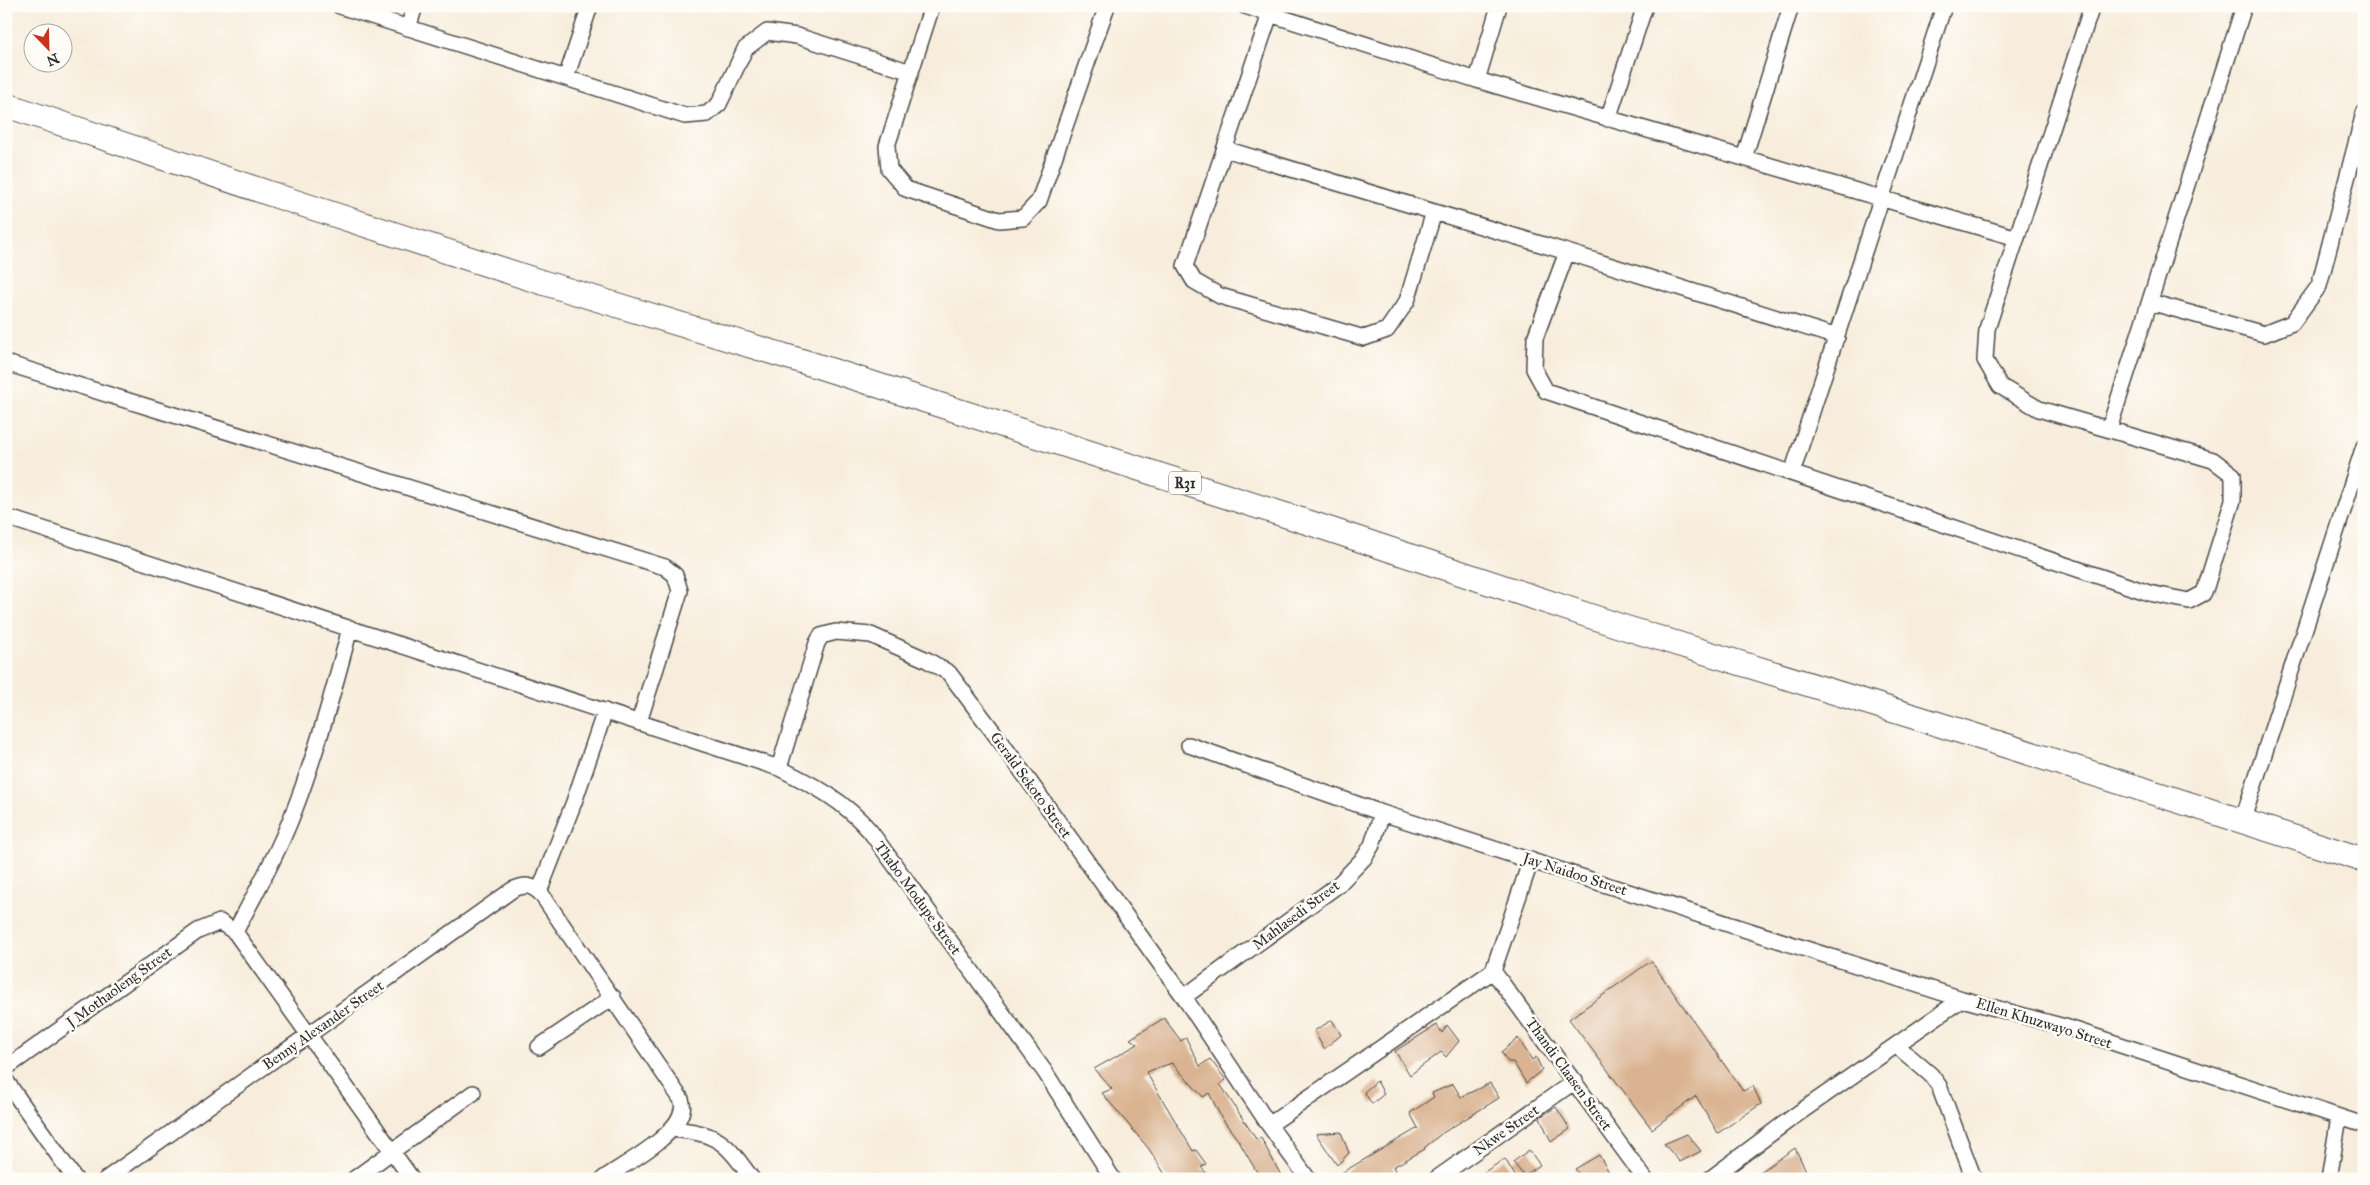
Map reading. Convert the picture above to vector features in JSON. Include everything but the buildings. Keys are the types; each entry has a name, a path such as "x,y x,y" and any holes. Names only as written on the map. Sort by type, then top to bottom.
{"main road":[{"name":"R31","path":"6,105 531,279 855,378 1319,526 1623,627 1957,730 2364,860"}],"street":[{"path":"340,6 685,116 707,114 719,104 745,50 767,32 797,36 911,72"},
{"path":"408,28 415,6"},
{"path":"566,78 590,6"},
{"path":"932,6 887,146 889,169 906,189 999,220 1023,218 1039,201 1107,6"},
{"path":"1245,6 1476,80 2017,238"},
{"path":"1476,80 1499,6"},
{"path":"1608,119 1645,6"},
{"path":"1744,158 1791,6"},
{"path":"1792,473 1944,6"},
{"path":"1567,252 1535,338 1534,370 1546,391 2149,593 2189,602 2204,593 2233,500 2233,475 2213,460 2039,408 2000,386 1985,360 1987,329 2092,6"},
{"path":"2109,429 2244,6"},
{"path":"1270,14 1185,266 1194,281 1220,296 1364,338 1387,330 1406,301 1434,212"},
{"path":"2150,302 2264,334 2292,323 2319,286 2364,113"},
{"path":"1226,149 1567,252 1837,337"},
{"path":"6,363 665,567 675,575 680,591 639,722"},
{"path":"2242,822 2364,446"},
{"name":"Thabo Modupe Street","path":"6,517 779,768 827,792 856,815 870,831 1045,1072 1113,1179"},
{"path":"350,628 325,723 294,812 262,882 235,932 412,1179"},
{"name":"Gerald Sekoto Street","path":"779,768 821,636 836,632 871,636 927,660 949,673 1184,997 1308,1179"},
{"path":"603,1179 672,1129 683,1110 681,1099 540,893 606,711"},
{"name":"Jay Naidoo Street","path":"1190,745 1382,813 1962,999"},
{"name":"Mahlasedi Street","path":"1184,997 1338,885 1364,858 1372,845 1382,813"},
{"path":"1269,1124 1492,971 1531,860"},
{"name":"Benny Alexander Street","path":"106,1179 512,890 530,885 540,893"},
{"name":"J Mothaoleng Street","path":"6,1068 198,931 220,922 235,932"},
{"name":"Thandi Claasen Street","path":"1492,971 1575,1081 1645,1179"},
{"path":"539,1047 613,997"},
{"name":"Ellen Khuzwayo Street","path":"1710,1179 1962,999 2072,1029 2364,1125"},
{"path":"1896,1046 1931,1075 1939,1086 1974,1179"},
{"path":"6,1081 75,1179"},
{"name":"Nkwe Street","path":"1436,1179 1575,1081"},
{"path":"354,1179 474,1093"},
{"path":"2329,1179 2339,1117"},
{"path":"672,1129 693,1131 712,1136 735,1156 752,1179"}]}
